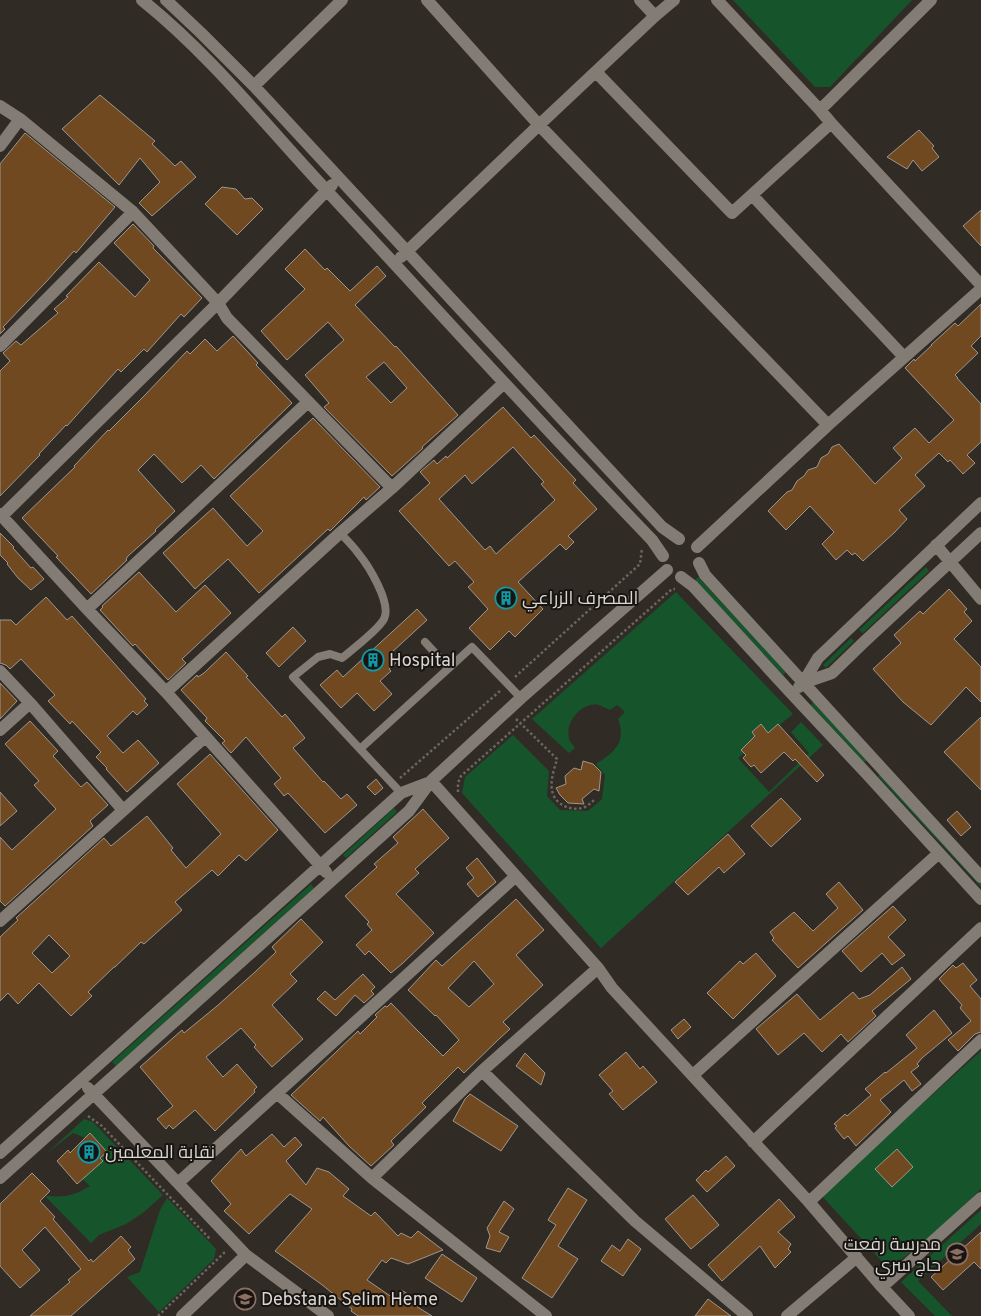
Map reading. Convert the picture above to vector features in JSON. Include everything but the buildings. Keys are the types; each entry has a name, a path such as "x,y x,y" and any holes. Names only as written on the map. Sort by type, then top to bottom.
{"street":[{"path":"142,0 185,37 219,72 326,191 652,540 663,556 667,570 679,583 693,586 981,899"},
{"path":"166,0 202,32 254,86 662,527 697,547 700,555 700,564 706,575 981,877"},
{"path":"254,86 342,0"},
{"path":"427,0 539,125 828,425"},
{"path":"640,0 655,16"},
{"path":"395,264 539,125 674,0"},
{"path":"697,547 828,425 981,287 717,0"},
{"path":"820,110 931,0"},
{"path":"596,72 732,213 831,123"},
{"path":"0,106 20,119 133,212 218,303 227,318 392,488"},
{"path":"0,146 20,119"},
{"path":"333,879 166,692 1,515 218,303 339,179"},
{"path":"752,195 904,357"},
{"path":"0,346 133,212"},
{"path":"166,692 392,488 504,383"},
{"path":"87,609 308,402"},
{"path":"792,694 804,683 818,658 981,503"},
{"path":"804,683 832,673 981,533"},
{"path":"663,556 670,543 680,539"},
{"path":"936,546 981,599"},
{"path":"679,583 686,576 694,572 700,564"},
{"path":"0,1178 409,811 431,781 521,698 667,570"},
{"path":"850,628 864,642"},
{"path":"0,671 123,810"},
{"path":"0,730 30,703"},
{"path":"2,914 205,737"},
{"path":"866,773 877,763"},
{"path":"17,1163 2,1149 82,1081 320,866 397,789 431,781"},
{"path":"431,781 598,968 612,988 810,1202 909,1316"},
{"path":"693,1075 940,853"},
{"path":"178,1183 516,876"},
{"path":"753,1142 981,928"},
{"path":"372,1178 482,1071 598,968"},
{"path":"810,1202 981,1040"},
{"path":"482,1071 635,1221 747,1316"},
{"path":"82,1081 246,1255 328,1316"},
{"path":"278,1094 372,1178 546,1316"},
{"path":"882,1286 981,1198"},
{"path":"182,1316 246,1255"},
{"path":"787,1316 857,1257"}],"lane":[{"path":"340,533 359,554 374,576 386,605 385,617 379,626 342,658 330,654 318,657 293,677 397,789"},
{"path":"425,642 449,668"},
{"path":"360,749 472,647 521,698"}],"path":[{"path":"397,789 507,684 640,564 642,547 640,543"},
{"path":"461,797 458,791 458,783 461,776 679,583"},
{"path":"508,711 556,759 552,777 552,790 553,795 562,806 582,809 595,799"},
{"path":"83,1116 89,1116 102,1126 210,1239"},
{"path":"158,1316 224,1253 217,1246"}],"green space":[{"path":"733,0 912,0 830,87 815,87"},
{"path":"926,567 929,571 863,633 859,630"},
{"path":"698,577 786,672 783,675 695,580"},
{"path":"676,592 793,714 738,758 769,792 809,753 791,732 801,722 823,745 601,948 462,793 465,777 513,735 549,771 547,796 560,810 588,811 602,799 605,775 596,764 608,756 617,746 621,734 618,719 625,712 617,705 610,710 599,705 587,706 581,709 572,719 568,732 570,742 575,748 569,753 532,719"},
{"path":"851,638 854,641 826,668 823,665"},
{"path":"813,702 867,760 864,762 811,705"},
{"path":"881,774 981,882 981,887 878,776"},
{"path":"394,808 397,812 346,858 343,855"},
{"path":"311,884 314,888 116,1066 112,1062"},
{"path":"981,1051 981,1189 922,1245 888,1268 821,1195"},
{"path":"84,1119 93,1122 163,1195 144,1212 126,1224 99,1235 91,1243 45,1196 69,1196 90,1186 63,1161 88,1139 73,1133 47,1153"},
{"path":"167,1198 216,1249 214,1259 159,1312 127,1277 140,1272 160,1210"},
{"path":"981,1210 981,1224 918,1281 952,1316 935,1316 901,1282"}],"place":[{"name":"المصرف الزراعي","path":"506,598"},
{"name":"Hospital","path":"373,660"},
{"name":"نقابة المعلمين","path":"89,1152"},
{"name":"مدرسة رفعت حاج سري","path":"957,1254"},
{"name":"Debstana Selim Heme","path":"245,1299"}]}
